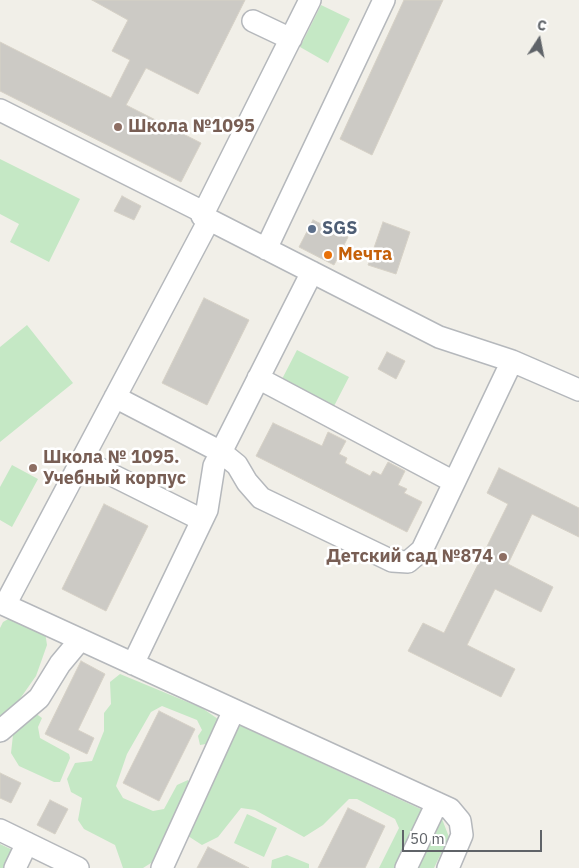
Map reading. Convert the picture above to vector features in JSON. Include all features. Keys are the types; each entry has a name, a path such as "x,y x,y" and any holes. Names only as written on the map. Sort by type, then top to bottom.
{"lane":[{"path":"310,0 206,216 115,398 5,605 450,809 460,821 462,835 448,868"},
{"path":"266,249 384,0"},
{"path":"253,21 291,39"},
{"path":"0,110 266,249 439,336 578,386"},
{"path":"133,664 207,510 214,466 312,272"},
{"path":"115,398 221,452 237,465 246,482 261,498 392,561 408,562 422,550 512,361"},
{"path":"258,378 454,482"},
{"path":"82,460 202,520"},
{"path":"0,731 39,698 60,664 80,640"},
{"path":"162,868 234,710"},
{"path":"406,868 438,803"},
{"path":"0,830 78,868"},
{"path":"15,868 27,843"}],"green space":[{"path":"321,5 350,19 328,63 300,47"},
{"path":"0,159 80,199 49,262 10,242 19,224 0,214"},
{"path":"27,325 73,383 0,442 0,347"},
{"path":"297,350 349,377 332,410 281,381"},
{"path":"12,465 38,479 12,527 0,520 0,487"},
{"path":"12,617 45,632 47,645 36,676 17,703 0,718 0,628 3,622"},
{"path":"120,674 202,708 218,719 218,732 212,743 200,745 198,736 202,730 197,720 162,706 151,712 127,754 116,786 123,798 153,811 164,809 177,785 188,780 191,789 159,858 143,868 123,868 115,845 84,829 78,820 82,798 71,792 67,779 75,763 92,761 104,731 104,713 111,704 110,682"},
{"path":"35,713 42,718 38,727 40,738 69,754 70,758 60,782 54,782 19,766 11,753 13,735 19,725"},
{"path":"237,724 442,819 449,837 434,868 379,868 399,828 395,819 357,799 349,799 323,825 304,837 255,810 241,808 218,837 202,845 188,836"},
{"path":"247,814 277,828 264,857 234,843"},
{"path":"0,844 17,852 9,868 0,868"},
{"path":"287,855 309,864 309,868 271,868 272,860"}],"building":[{"path":"92,0 245,0 198,94 146,68 126,105 201,143 181,182 0,91 0,42 111,98 130,60 112,51 128,20"},
{"path":"404,0 443,0 372,155 340,139"},
{"path":"122,196 141,206 134,220 114,211"},
{"path":"313,220 348,237 334,265 299,247"},
{"path":"383,222 410,232 396,274 368,265"},
{"path":"204,298 249,320 207,405 162,383"},
{"path":"387,352 405,361 396,379 378,369"},
{"path":"273,423 322,446 328,432 346,441 339,454 347,458 345,463 370,476 373,471 381,475 388,462 405,471 398,485 407,489 404,493 422,502 407,532 256,456"},
{"path":"499,468 579,508 579,537 532,514 508,564 553,587 541,612 495,589 467,645 515,669 501,697 408,651 423,623 444,633 508,504 487,493"},
{"path":"104,504 148,526 106,611 62,589"},
{"path":"81,661 105,674 78,730 94,738 87,754 45,734"},
{"path":"159,711 195,729 159,801 123,783"},
{"path":"0,773 21,783 11,803 0,798"},
{"path":"50,800 68,809 55,834 37,825"},
{"path":"348,808 385,826 365,868 318,868"},
{"path":"208,847 249,868 197,868"}],"place":[{"name":"Школа №1095","path":"118,127"},
{"name":"SGS","path":"312,229"},
{"name":"Мечта","path":"328,255"},
{"name":"Школа № 1095. Учебный корпус","path":"33,468"},
{"name":"Детский сад №874","path":"503,557"}]}
